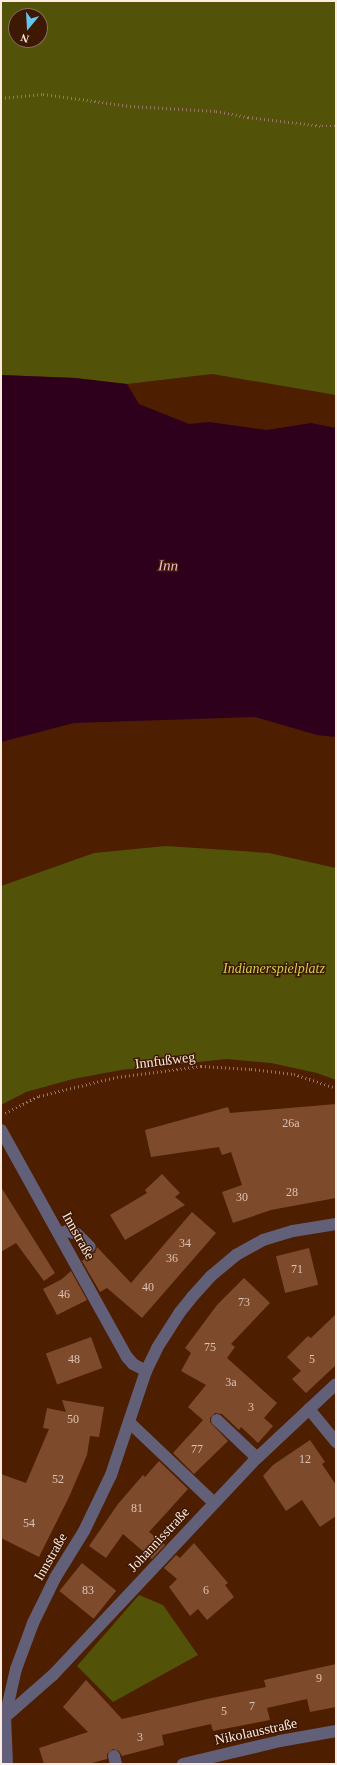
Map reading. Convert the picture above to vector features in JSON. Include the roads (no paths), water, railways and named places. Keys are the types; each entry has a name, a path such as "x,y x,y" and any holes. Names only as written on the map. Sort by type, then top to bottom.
{"street":[{"name":"Innstraße","path":"1,1130 60,1234 126,1356 133,1364 146,1371"},
{"name":"Innstraße","path":"6,1764 5,1717 16,1669 33,1623 55,1578 84,1531 105,1489 146,1371 157,1348 180,1312 211,1276 236,1255 263,1240 293,1231 336,1224"},
{"path":"60,1234 67,1230 77,1234 90,1247"},
{"name":"Johannisstraße","path":"5,1717 53,1675 257,1458 336,1384"},
{"path":"309,1409 336,1442"},
{"path":"217,1420 257,1458"},
{"path":"129,1422 214,1503"},
{"name":"Nikolausstraße","path":"183,1764 280,1741 336,1731"}],"water":[{"name":"Inn","path":"1,375 75,378 127,384 139,404 189,424 209,422 267,430 311,423 336,428 336,737 317,735 255,717 74,723 1,742"}],"park label":[{"name":"Indianerspielplatz","path":"274,969"}]}
